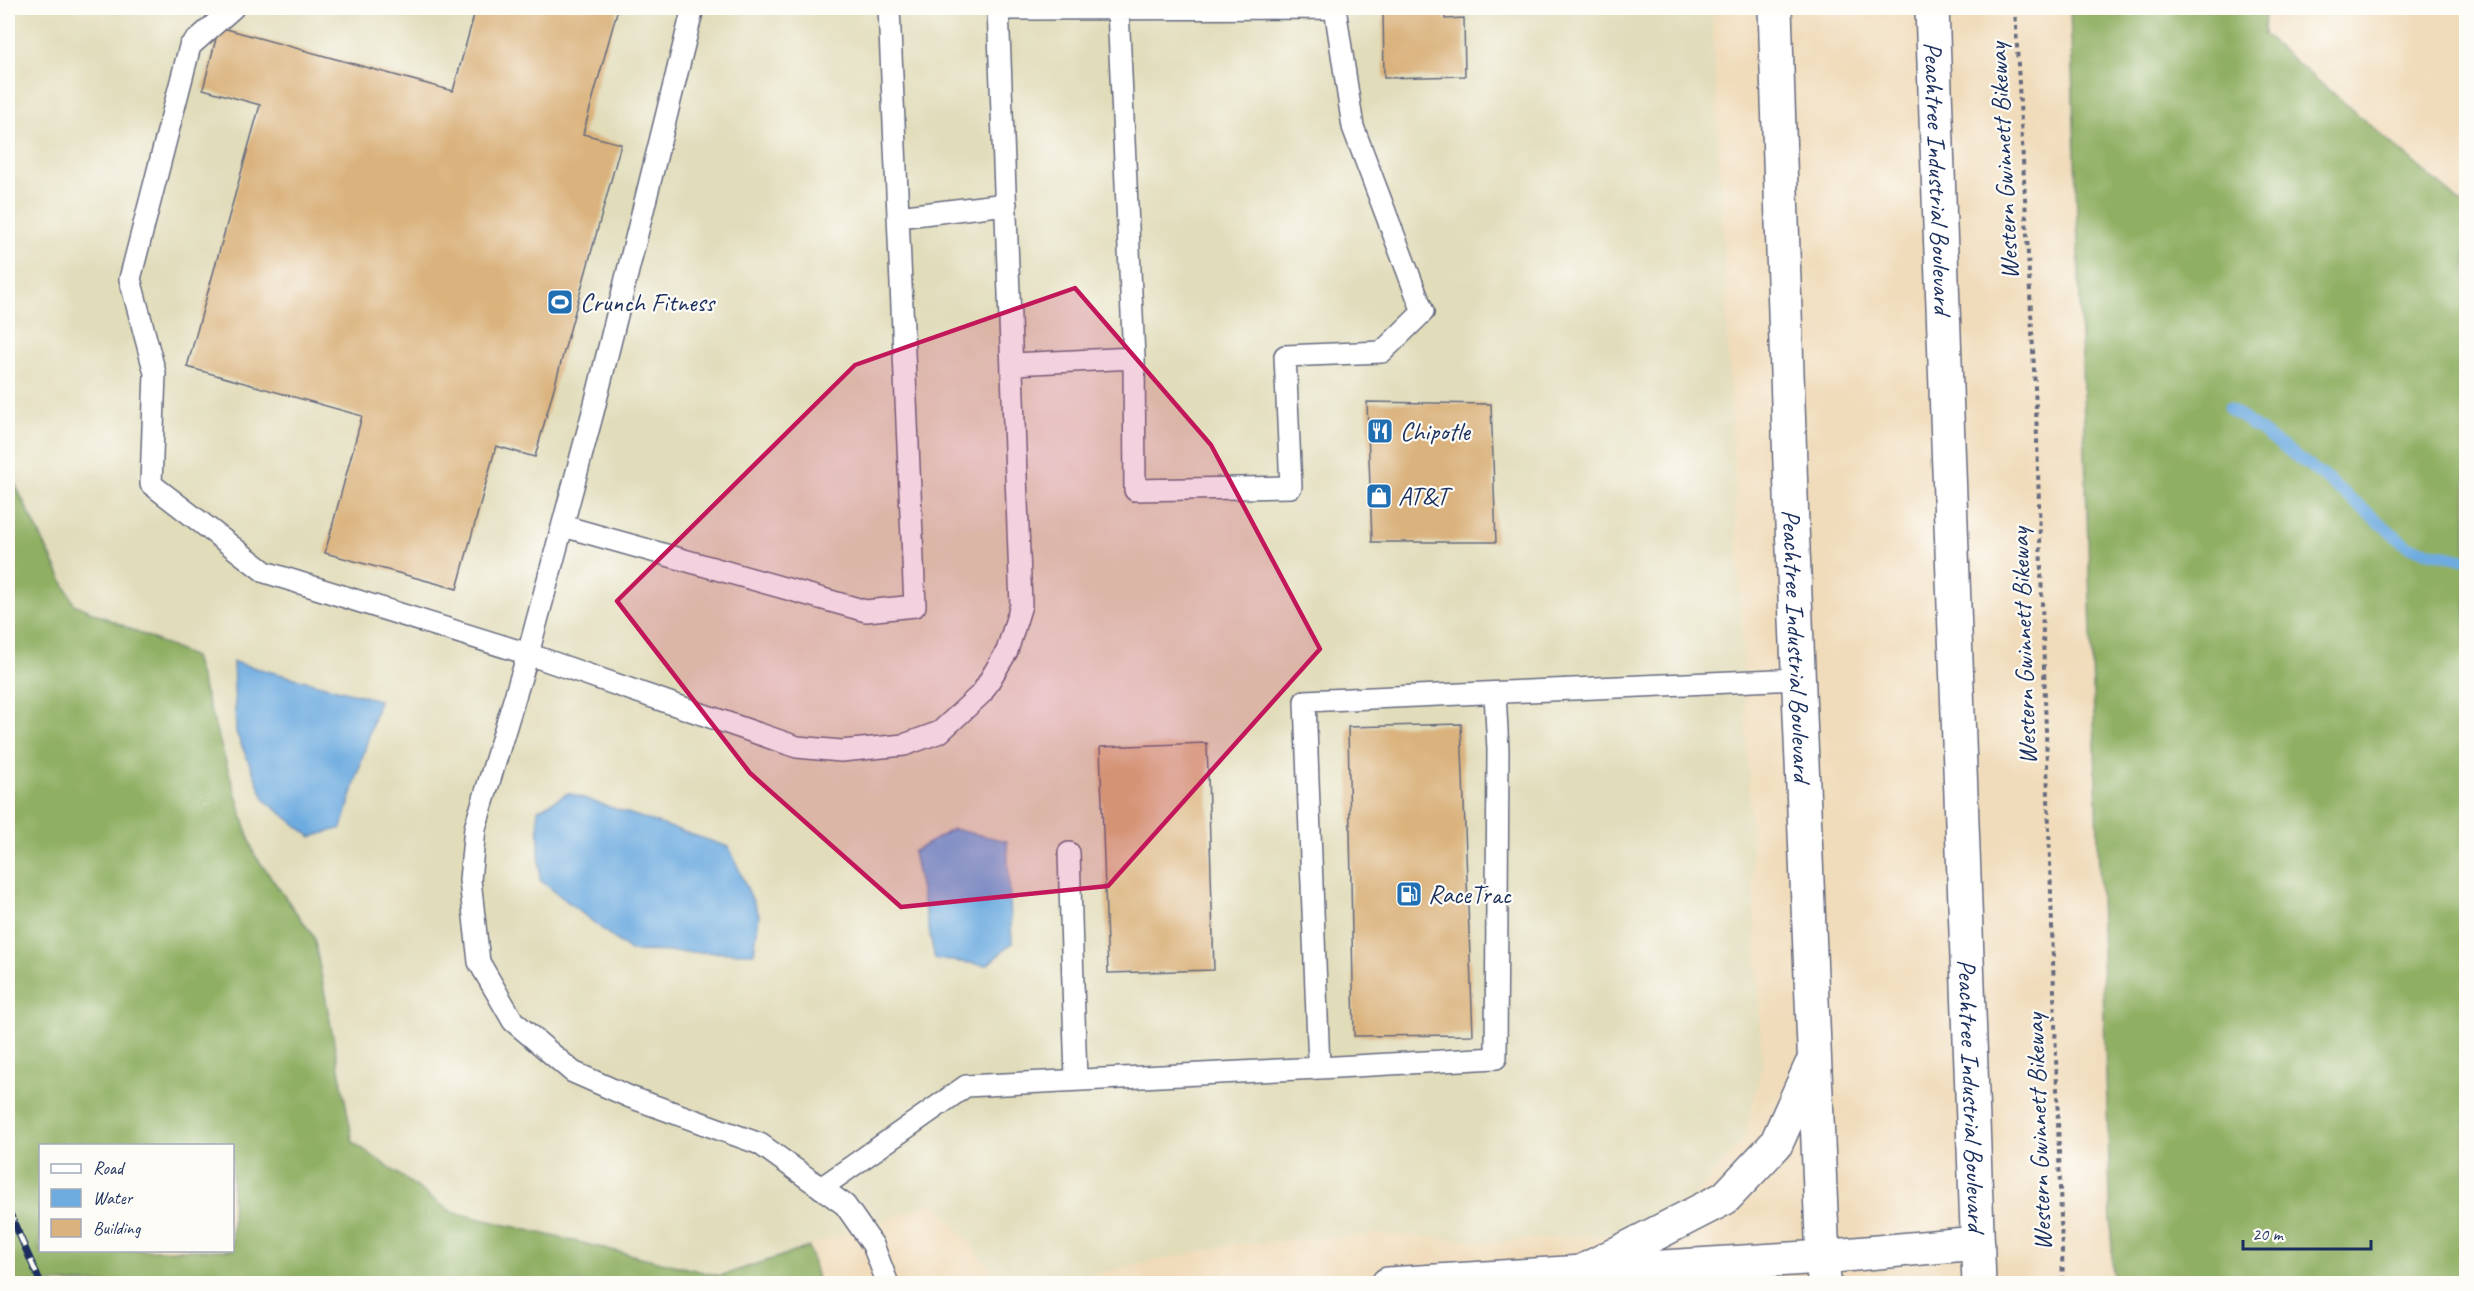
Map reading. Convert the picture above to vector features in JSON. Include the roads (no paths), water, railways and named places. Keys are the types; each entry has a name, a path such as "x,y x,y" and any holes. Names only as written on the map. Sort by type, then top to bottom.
{"main road":[{"name":"Peachtree Industrial Boulevard","path":"1775,8 1798,679 1823,1270"},
{"name":"Peachtree Industrial Boulevard","path":"1932,8 1979,1284"},
{"path":"1581,1272 1725,1198 1776,1144 1814,1059"},
{"path":"1388,1284 1581,1272 1823,1270 1977,1243"}],"lane":[{"path":"233,8 190,46 130,279 155,374 151,484 265,572 528,654 798,747 841,751 904,745 940,732 982,693 1007,651 1021,605 998,8 1335,8 1353,127 1424,312 1382,352 1286,356 1291,487 1135,490 1134,357 1118,9"},
{"path":"693,8 528,654 475,828 470,880 479,962 513,1021 573,1072 630,1097 760,1144 845,1205 873,1245 888,1284"},
{"path":"562,526 866,611 915,606 889,8"},
{"path":"898,217 1006,204"},
{"path":"1013,364 1134,357"},
{"path":"1319,1068 1305,701 1798,679"},
{"path":"821,1188 966,1086 1496,1058 1498,750 1495,693"},
{"path":"1069,853 1076,1080"}],"water":[{"path":"233,662 379,700 342,828 311,837 265,800 236,732"},
{"path":"568,793 729,847 759,915 754,953 630,951 540,880 538,810"},
{"path":"953,829 1007,841 1012,943 987,965 935,959 913,852"}],"waterway":[{"path":"2229,408 2318,472 2409,547 2466,560"}],"railway":[{"path":"8,1209 41,1284"}],"place":[{"name":"Crunch Fitness","path":"560,302"},
{"name":"Chipotle","path":"1380,431"},
{"name":"AT&T","path":"1379,496"},
{"name":"RaceTrac","path":"1409,894"}]}
